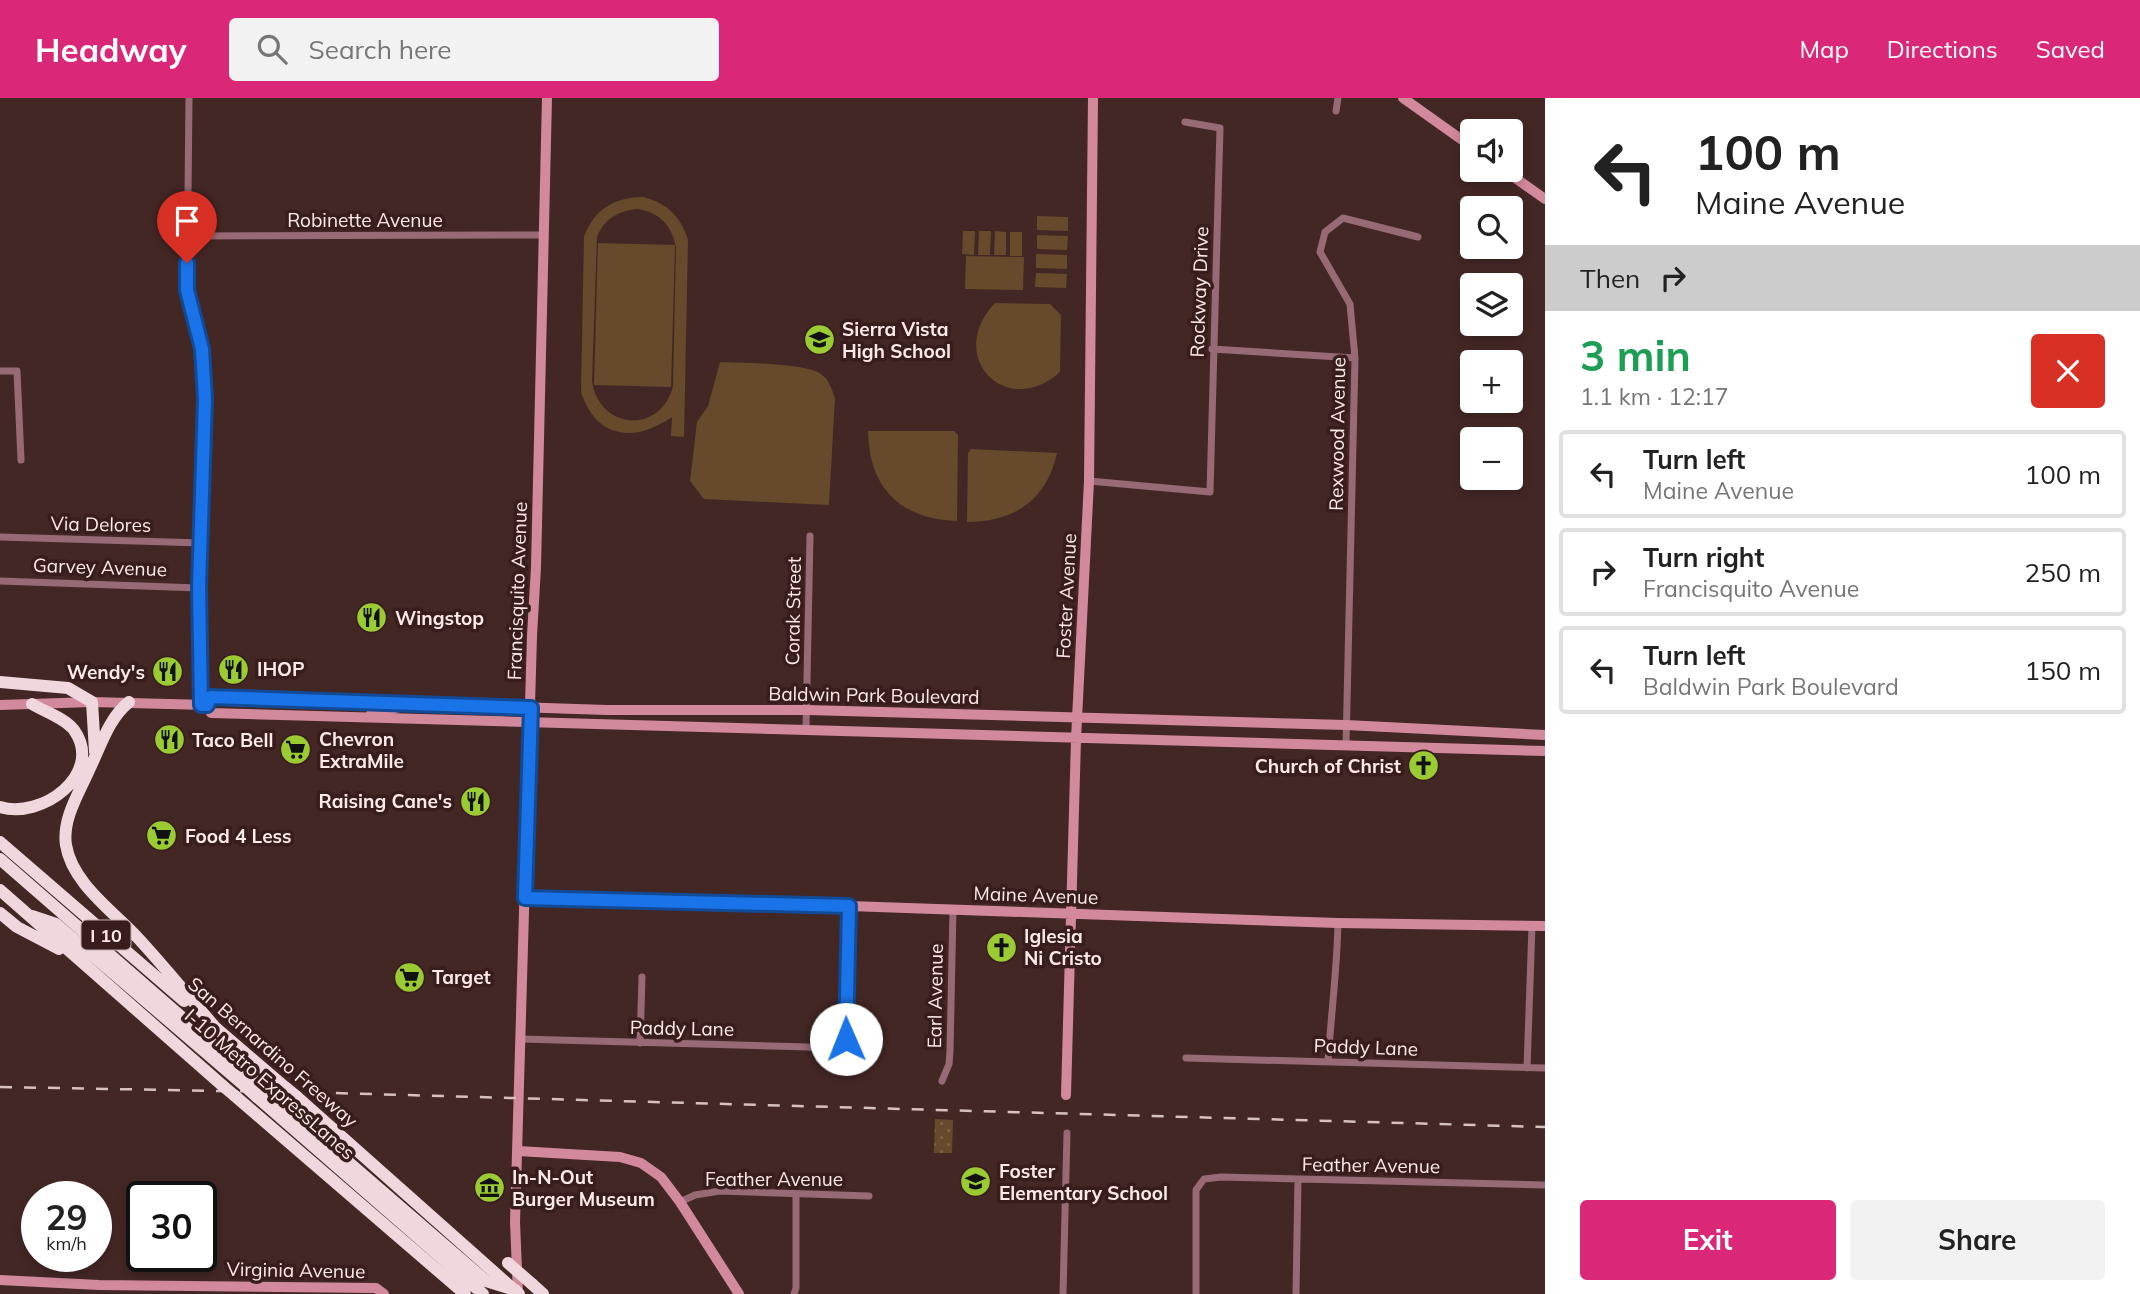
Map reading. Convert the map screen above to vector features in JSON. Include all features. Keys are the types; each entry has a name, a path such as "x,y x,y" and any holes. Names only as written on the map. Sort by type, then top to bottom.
{"highway":[{"path":"0,682 68,688 92,702 95,756"},
{"path":"129,702 113,717 74,804 66,828 69,856 74,868 90,888 137,937 214,1026"},
{"path":"0,807 20,810 45,804 66,789 80,764 80,748 74,731 63,720 32,704"},
{"name":"San Bernardino Freeway","path":"0,842 286,1087 513,1290"},
{"name":"I-10 Metro ExpressLanes","path":"0,859 484,1294"},
{"name":"I 10","path":"0,890 465,1294"},
{"path":"0,913 17,927 80,960"},
{"name":"I-10 Metro ExpressLanes","path":"25,913 56,923 246,1087 273,1097 486,1281 513,1290"},
{"path":"411,1249 453,1294"},
{"path":"475,1256 508,1263 543,1294"}],"street":[{"path":"188,98 187,290 202,349 205,399 199,587 204,705"},
{"name":"Francisquito Avenue","path":"513,1290 547,98"},
{"name":"Foster Avenue","path":"1066,1095 1076,738 1089,481 1093,98"},
{"path":"1336,111 1338,98"},
{"path":"1403,98 1460,138"},
{"name":"Rockway Drive","path":"1089,481 1210,492 1220,128 1185,122"},
{"path":"1521,182 1545,199"},
{"name":"Rexwood Avenue","path":"1346,746 1354,358 1350,304 1320,252 1325,232 1343,218 1418,237"},
{"name":"Robinette Avenue","path":"187,236 544,235"},
{"path":"1212,349 1354,358"},
{"path":"0,371 17,371 21,460"},
{"name":"Corak Street","path":"806,728 810,536"},
{"name":"Via Delores","path":"0,537 202,543"},
{"name":"Garvey Avenue","path":"0,581 199,587"},
{"name":"Baldwin Park Boulevard","path":"204,705 211,697 531,708 807,710 1346,725 1545,736"},
{"name":"Baldwin Park Boulevard","path":"0,705 129,702 204,705 211,713 1545,751"},
{"path":"354,717 398,709 407,704"},
{"name":"Maine Avenue","path":"525,898 953,909 1338,923 1545,926"},
{"name":"Paddy Lane","path":"521,1039 808,1047 831,1050 842,1046 847,1031 845,1013 849,906"},
{"name":"Earl Avenue","path":"942,1081 949,1064 950,1052 953,909"},
{"path":"1328,1062 1336,981 1338,923"},
{"path":"1527,1068 1532,926"},
{"path":"640,1043 642,977"},
{"name":"Paddy Lane","path":"1186,1058 1545,1068"},
{"path":"1063,1294 1067,1133"},
{"path":"517,1151 630,1159 651,1170 661,1177 680,1202 739,1294"},
{"name":"Feather Avenue","path":"1196,1294 1196,1190 1204,1179 1221,1177 1545,1185"},
{"path":"1296,1294 1298,1179"},
{"name":"Feather Avenue","path":"680,1202 695,1195 720,1191 869,1196"},
{"path":"794,1294 796,1194"},
{"name":"Virginia Avenue","path":"0,1280 99,1285 376,1288 383,1292"}],"shaded area":[{"path":"644,197 667,208 682,225 688,240 684,437 671,436 672,417 644,431 618,432 596,419 581,392 584,237 588,227 607,206","holes":["637,209 664,221 676,247 673,386 666,402 656,413 644,419 631,420 618,417 606,409 597,397 592,381 597,237 604,225 618,214"]},
{"path":"1037,216 1068,217 1068,231 1037,230"},
{"path":"963,231 975,231 974,255 962,254"},
{"path":"979,231 991,231 990,255 978,255"},
{"path":"995,231 1006,232 1006,255 994,255"},
{"path":"1010,232 1022,232 1022,256 1010,256"},
{"path":"1037,235 1068,236 1067,250 1037,249"},
{"path":"598,243 675,245 671,387 594,385"},
{"path":"1036,254 1067,255 1067,269 1036,268"},
{"path":"966,256 1024,257 1023,290 965,289"},
{"path":"1036,273 1067,274 1066,288 1035,287"},
{"path":"995,303 1050,304 1061,315 1060,372 1040,385 1020,389 1003,386 988,376 979,361 976,343 981,323"},
{"path":"720,362 802,368 813,370 826,379 835,398 829,505 704,499 690,481 697,422 708,406"},
{"path":"868,431 954,431 958,435 957,521 919,514 892,497 874,469"},
{"path":"971,449 1057,453 1045,484 1026,505 1000,518 967,522 968,453"},
{"path":"935,1119 953,1120 952,1153 934,1153"}],"railway":[{"path":"0,1087 334,1093 1545,1127"}],"place":[{"name":"Sierra Vista High School","path":"819,340"},
{"name":"Wingstop","path":"372,618"},
{"name":"IHOP","path":"234,669"},
{"name":"Wendy's","path":"168,672"},
{"name":"Taco Bell","path":"169,740"},
{"name":"Chevron ExtraMile","path":"296,750"},
{"name":"Church of Christ","path":"1424,766"},
{"name":"Raising Cane's","path":"475,801"},
{"name":"Food 4 Less","path":"162,836"},
{"name":"Iglesia Ni Cristo","path":"1001,947"},
{"name":"Target","path":"409,977"},
{"name":"Foster Elementary School","path":"976,1182"},
{"name":"In-N-Out Burger Museum","path":"489,1188"}],"route":[{"path":"187,263 187,290 202,349 205,399 199,587 201,705 207,705 211,697 531,708 525,898 849,906 846,1039"}]}
